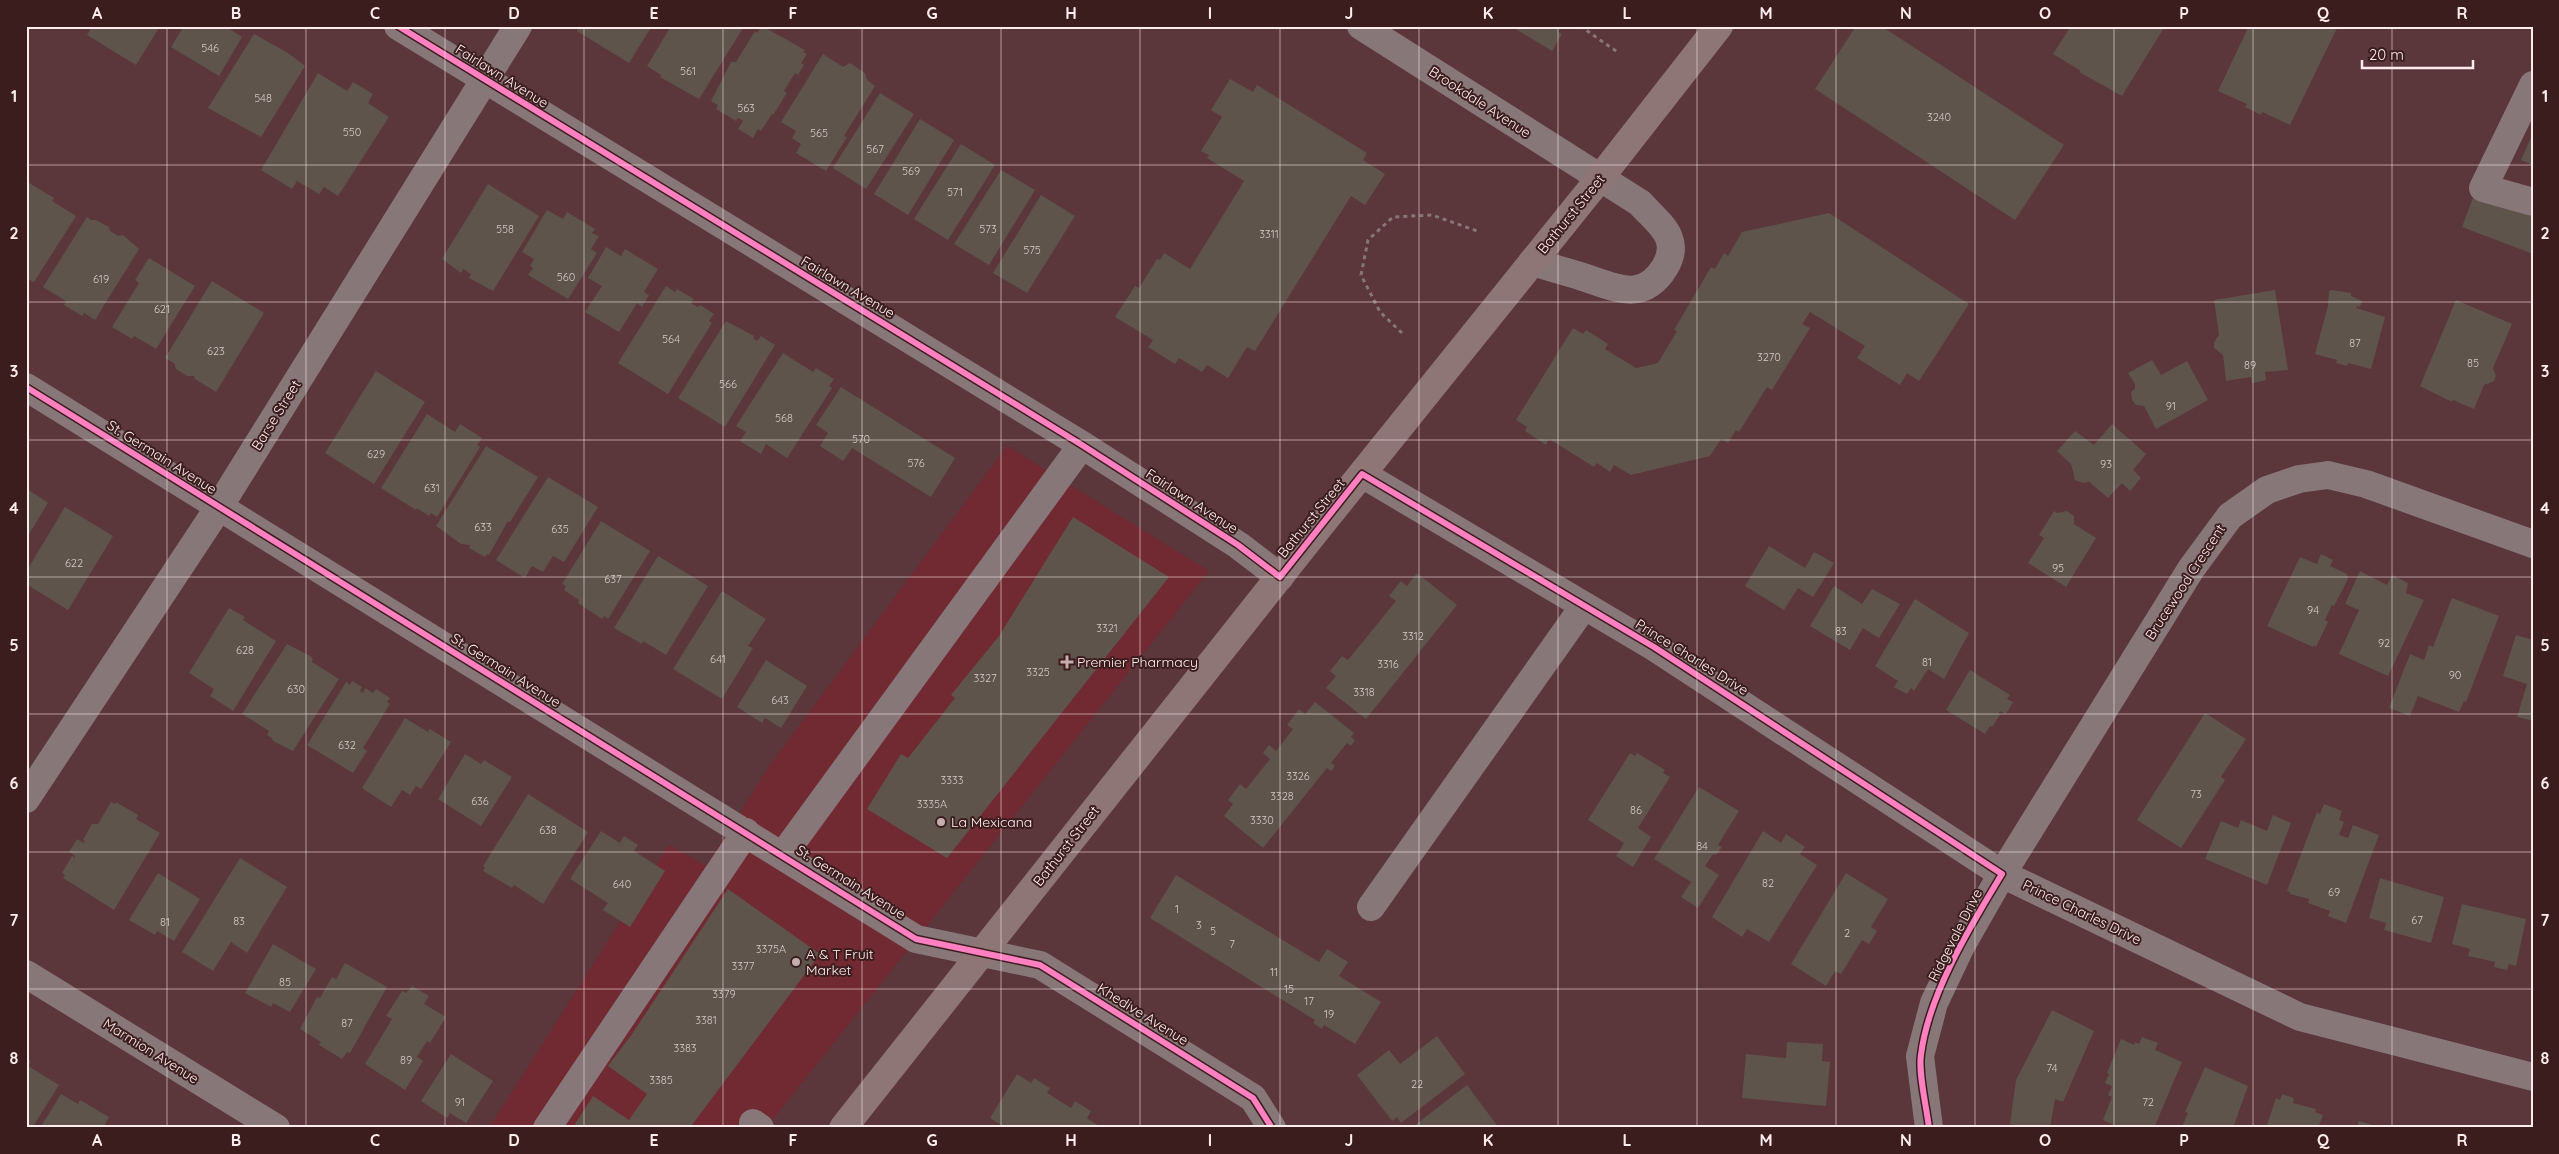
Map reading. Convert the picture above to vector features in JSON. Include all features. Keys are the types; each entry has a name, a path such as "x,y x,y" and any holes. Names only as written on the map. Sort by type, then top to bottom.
{"main road":[{"name":"Bathurst Street","path":"844,1128 1719,26"}],"street":[{"name":"Fairlawn Avenue","path":"398,26 1082,445 1238,546 1280,577"},
{"name":"Barse Street","path":"26,799 219,507 518,26"},
{"name":"Brookdale Avenue","path":"1361,26 1640,203 1669,235 1671,257 1659,276 1648,286 1626,291 1532,262"},
{"path":"2533,85 2483,188 2533,202"},
{"name":"St. Germain Avenue","path":"26,387 916,939 982,952"},
{"path":"783,855 1082,445"},
{"name":"Prince Charles Drive","path":"1362,474 1654,647 2002,874 2300,1017 2533,1077"},
{"name":"Brucewood Crescent","path":"2002,874 2209,542 2230,516 2267,490 2299,479 2328,475 2366,484 2533,544"},
{"path":"1371,907 1584,606"},
{"path":"547,1128 746,832"},
{"name":"Ridgevale Drive","path":"1929,1128 1920,1056 1934,1003 1960,946 2002,874"},
{"name":"Khedive Avenue","path":"982,952 1040,965 1253,1098 1272,1128"},
{"name":"Marmion Avenue","path":"26,974 276,1128"}],"path":[{"path":"1580,26 1619,53"},
{"path":"1587,31 1590,26"},
{"path":"1402,333 1380,312 1361,275 1368,240 1393,218 1432,215 1480,232"}],"shaded area":[{"path":"1007,446 1209,571 766,1128 489,1128 669,845 706,866 770,765"}],"building":[{"path":"92,26 160,26 136,65 87,35"},
{"path":"184,26 225,26 242,37 219,76 171,47"},
{"path":"580,26 652,26 629,63 577,31"},
{"path":"671,26 743,28 699,99 660,77 661,75 647,66"},
{"path":"762,26 805,50 803,52 807,54 801,63 804,65 798,75 795,73 784,91 787,93 773,115 761,131 758,129 753,138 738,129 743,121 738,118 736,121 716,109 718,105 711,101 731,62 736,62 755,31 757,33"},
{"path":"1511,26 1561,26 1558,32 1562,34 1552,51"},
{"path":"1856,26 1881,26 2064,145 2015,220 1815,89"},
{"path":"2071,26 2165,26 2122,96 2079,72 2081,71 2053,54"},
{"path":"2249,26 2338,26 2290,125 2262,112 2261,115 2245,107 2247,104 2218,91"},
{"path":"254,34 288,53 305,66 261,137 208,108"},
{"path":"823,54 843,67 850,63 865,73 867,80 875,86 844,136 847,137 826,171 796,153 801,144 792,138 796,131 781,122"},
{"path":"318,73 347,91 353,82 373,94 368,103 389,117 338,196 324,187 319,194 297,181 292,189 261,170"},
{"path":"1230,79 1253,92 1257,85 1367,153 1363,160 1385,174 1365,205 1351,196 1255,351 1247,347 1228,378 1207,365 1202,372 1179,358 1175,364 1148,347 1153,340 1115,317 1135,286 1139,288 1157,259 1160,260 1164,253 1190,269 1244,181 1207,158 1209,155 1201,151 1222,117 1211,110"},
{"path":"880,93 914,114 866,189 833,168"},
{"path":"920,119 954,140 908,215 874,194"},
{"path":"2533,133 2533,165 2521,160"},
{"path":"961,144 995,165 948,240 914,219"},
{"path":"1001,170 1035,190 989,265 954,244"},
{"path":"26,181 54,198 52,201 76,216 34,282 26,278"},
{"path":"488,184 539,216 493,291 469,278 471,274 463,269 461,273 442,259"},
{"path":"1041,195 1075,216 1027,293 993,273"},
{"path":"2474,195 2533,217 2533,254 2462,227"},
{"path":"547,210 563,219 567,212 595,229 592,233 599,236 591,249 597,253 568,299 528,275 533,268 530,266 534,259 522,252"},
{"path":"1829,213 1969,304 1919,381 1907,373 1900,385 1857,358 1865,346 1810,312 1802,324 1810,328 1772,390 1767,387 1739,432 1736,430 1728,443 1721,439 1710,456 1631,475 1614,465 1610,472 1597,463 1594,467 1549,439 1546,445 1525,431 1527,427 1516,420 1573,328 1583,334 1586,330 1608,344 1605,349 1636,368 1658,363 1677,331 1674,330 1711,267 1715,269 1724,253 1728,256 1742,232"},
{"path":"87,217 109,227 110,231 118,236 123,235 139,249 95,320 84,313 82,316 64,305 66,301 43,287"},
{"path":"606,247 621,256 625,249 658,269 644,292 649,295 642,307 637,303 619,332 585,312 602,286 588,278"},
{"path":"149,258 195,286 156,349 134,336 132,339 112,327 139,283 135,280"},
{"path":"212,281 264,313 216,392 195,379 194,376 187,376 176,369 174,363 165,358"},
{"path":"666,286 675,292 677,289 694,299 691,303 698,307 700,305 714,314 709,321 712,323 668,394 618,363"},
{"path":"2275,290 2288,370 2265,372 2266,380 2258,382 2252,383 2251,377 2226,381 2223,355 2214,348 2214,342 2219,335 2214,300"},
{"path":"2329,291 2351,293 2351,296 2362,301 2360,307 2357,306 2356,308 2385,317 2371,369 2348,363 2347,366 2336,363 2337,360 2315,354 2328,306"},
{"path":"2456,300 2512,324 2493,368 2496,376 2494,381 2484,385 2474,409 2453,400 2452,402 2420,386"},
{"path":"726,321 754,336 753,338 757,341 761,336 775,345 725,427 678,398"},
{"path":"783,353 813,372 816,368 834,379 829,386 832,388 787,458 766,444 761,454 740,441 746,432 736,426"},
{"path":"2152,360 2161,375 2187,361 2208,400 2156,429 2144,406 2136,405 2132,400 2131,392 2135,389 2135,384 2128,373"},
{"path":"376,371 425,402 374,484 325,453"},
{"path":"841,387 955,458 931,497 852,448 843,461 820,446 828,433 816,425"},
{"path":"427,414 455,432 460,424 482,438 477,445 480,447 437,517 431,513 429,516 417,508 416,510 381,488"},
{"path":"2112,424 2146,454 2133,470 2141,478 2130,491 2122,483 2108,498 2087,480 2088,482 2084,483 2075,480 2071,464 2057,451 2075,431 2094,445"},
{"path":"486,446 538,477 510,522 508,521 489,555 487,554 485,557 469,548 470,545 461,544 436,526"},
{"path":"548,477 598,507 564,562 553,556 543,572 532,566 525,578 496,560"},
{"path":"26,488 48,503 26,539"},
{"path":"65,507 113,536 68,610 26,584 26,572"},
{"path":"2054,511 2057,513 2067,511 2074,516 2074,524 2096,538 2066,587 2028,563 2044,538 2039,535"},
{"path":"1073,517 1169,577 947,858 867,809 901,754 908,758 955,698 951,695 999,636"},
{"path":"601,521 650,551 608,619 604,616 602,619 578,603 579,600 564,590 566,586 562,584"},
{"path":"1769,546 1805,568 1814,552 1834,563 1813,597 1798,588 1784,610 1745,586"},
{"path":"2321,554 2333,560 2330,566 2347,574 2348,579 2334,606 2332,605 2325,620 2328,622 2316,647 2314,645 2313,647 2267,626 2300,557 2317,564"},
{"path":"658,556 708,586 666,655 643,641 642,644 614,628"},
{"path":"2360,571 2387,585 2392,575 2408,583 2406,593 2424,600 2388,676 2339,654 2359,610 2345,604"},
{"path":"1417,573 1457,605 1366,719 1326,688 1336,676 1330,671 1342,656 1348,660 1396,601 1389,596 1401,581 1407,586"},
{"path":"1834,586 1862,604 1872,589 1900,604 1879,638 1863,628 1850,650 1810,626"},
{"path":"722,591 766,619 748,646 753,648 722,699 673,669"},
{"path":"2452,598 2499,616 2466,702 2464,701 2459,712 2418,696 2410,716 2389,708 2410,654 2424,660 2429,645 2433,647"},
{"path":"1915,599 1969,633 1944,679 1928,669 1914,691 1911,688 1907,694 1894,687 1898,681 1875,666"},
{"path":"229,608 245,617 243,620 276,641 233,711 210,696 214,689 189,673"},
{"path":"2516,635 2533,640 2533,721 2517,717 2527,684 2503,676"},
{"path":"287,644 310,656 313,659 312,662 339,679 293,751 273,741 267,735 269,731 242,714"},
{"path":"766,660 807,686 781,728 765,718 762,723 737,707"},
{"path":"1970,670 2010,695 2007,699 2013,702 2006,714 2000,711 1998,714 2000,715 1985,734 1946,710"},
{"path":"352,681 362,687 360,691 363,693 365,688 373,693 376,689 390,698 387,702 390,704 363,748 367,751 353,773 307,745 346,682 350,685"},
{"path":"1315,702 1354,733 1351,737 1355,740 1351,746 1347,743 1331,763 1335,766 1331,771 1327,768 1263,848 1224,816 1233,804 1228,800 1240,784 1246,789 1270,759 1263,753 1269,745 1276,751 1293,729 1287,725 1299,709 1305,714"},
{"path":"2205,713 2246,739 2221,777 2225,780 2181,848 2137,820"},
{"path":"405,718 428,732 430,729 451,742 421,789 416,786 410,795 402,790 391,807 362,788"},
{"path":"1630,753 1635,756 1637,753 1665,770 1663,773 1670,777 1638,828 1651,837 1633,867 1616,856 1624,843 1588,820"},
{"path":"465,754 481,764 484,760 512,777 481,826 438,799"},
{"path":"1699,787 1739,811 1718,845 1722,847 1716,855 1713,854 1705,866 1719,875 1698,908 1681,897 1691,882 1654,859"},
{"path":"528,794 588,832 543,904 514,885 512,888 483,871 485,868 483,866"},
{"path":"111,802 115,804 116,802 138,815 136,819 160,833 114,910 63,878 65,875 62,873 72,856 75,858 69,852 77,839 83,843 85,841 83,840 92,824 98,824"},
{"path":"2324,804 2342,811 2339,820 2344,822 2339,835 2348,838 2353,825 2379,835 2346,923 2328,916 2330,911 2308,903 2309,899 2290,894 2287,891 2317,812 2320,814"},
{"path":"2273,815 2291,823 2267,885 2205,859 2221,821 2238,828 2241,820 2267,831"},
{"path":"601,831 620,843 624,836 638,845 634,851 665,871 630,927 603,910 608,903 570,879"},
{"path":"1763,831 1781,843 1786,834 1805,847 1800,854 1817,865 1769,942 1747,929 1742,937 1712,917"},
{"path":"240,858 287,887 247,953 231,942 213,971 182,952"},
{"path":"158,873 200,899 174,941 157,931 155,935 129,920"},
{"path":"1846,873 1888,899 1871,927 1877,931 1869,944 1862,940 1841,974 1835,971 1826,986 1791,964"},
{"path":"1176,875 1319,962 1327,949 1348,962 1339,976 1381,1002 1355,1044 1324,1025 1322,1029 1313,1023 1315,1020 1150,918"},
{"path":"2380,878 2444,897 2431,943 2384,930 2386,923 2369,918"},
{"path":"728,889 820,954 692,1125 696,1128 580,1128 575,1124 593,1096 629,1120 647,1094 608,1066 632,1034"},
{"path":"2462,904 2526,919 2516,966 2509,964 2507,970 2494,967 2495,962 2468,956 2470,949 2452,944"},
{"path":"273,944 316,969 290,1012 273,1003 271,1007 245,993"},
{"path":"345,963 387,987 350,1053 347,1052 342,1059 319,1045 321,1042 300,1029 317,997 320,998 332,977 336,979"},
{"path":"412,986 429,996 424,1004 446,1017 430,1043 427,1041 417,1057 423,1061 405,1090 365,1064 392,1019 386,1016 402,991 406,993"},
{"path":"2052,1010 2094,1031 2063,1102 2055,1099 2050,1128 2028,1128 2010,1124 2016,1080"},
{"path":"1437,1036 1465,1074 1401,1123 1397,1117 1392,1121 1357,1075 1389,1050 1400,1064"},
{"path":"2142,1037 2158,1043 2155,1050 2182,1062 2154,1128 2120,1128 2103,1120 2112,1097 2108,1095 2112,1086 2105,1083 2109,1074 2107,1073 2121,1039 2134,1045 2135,1042 2139,1044"},
{"path":"1787,1042 1823,1044 1822,1061 1830,1062 1826,1106 1742,1098 1746,1054 1786,1058"},
{"path":"451,1054 493,1081 466,1123 450,1113 447,1118 421,1101"},
{"path":"26,1058 31,1061 28,1066 59,1085 32,1128 26,1128"},
{"path":"2205,1067 2248,1086 2233,1128 2182,1127 2188,1113 2185,1112"},
{"path":"1017,1074 1031,1083 1034,1078 1050,1088 1047,1093 1071,1108 1075,1101 1091,1111 1087,1118 1102,1128 1006,1128 990,1118"},
{"path":"1467,1085 1499,1128 1411,1128"},
{"path":"61,1094 78,1104 80,1100 109,1117 103,1128 40,1128"},
{"path":"2282,1094 2294,1098 2293,1103 2316,1109 2315,1112 2323,1115 2318,1128 2266,1128 2276,1098 2280,1100"},
{"path":"2359,1121 2379,1127 2379,1128 2357,1128"}],"cycle path":[{"path":"398,26 1082,445 1238,545 1280,577 1362,474 1654,647 2002,874 1952,961 1932,1009 1925,1032 1920,1063 1929,1128"},
{"path":"26,387 916,939 1040,965 1253,1098 1272,1128"}],"place":[{"name":"Premier Pharmacy","path":"1067,662"},
{"name":"La Mexicana","path":"941,822"},
{"name":"A & T Fruit Market","path":"796,962"}]}
